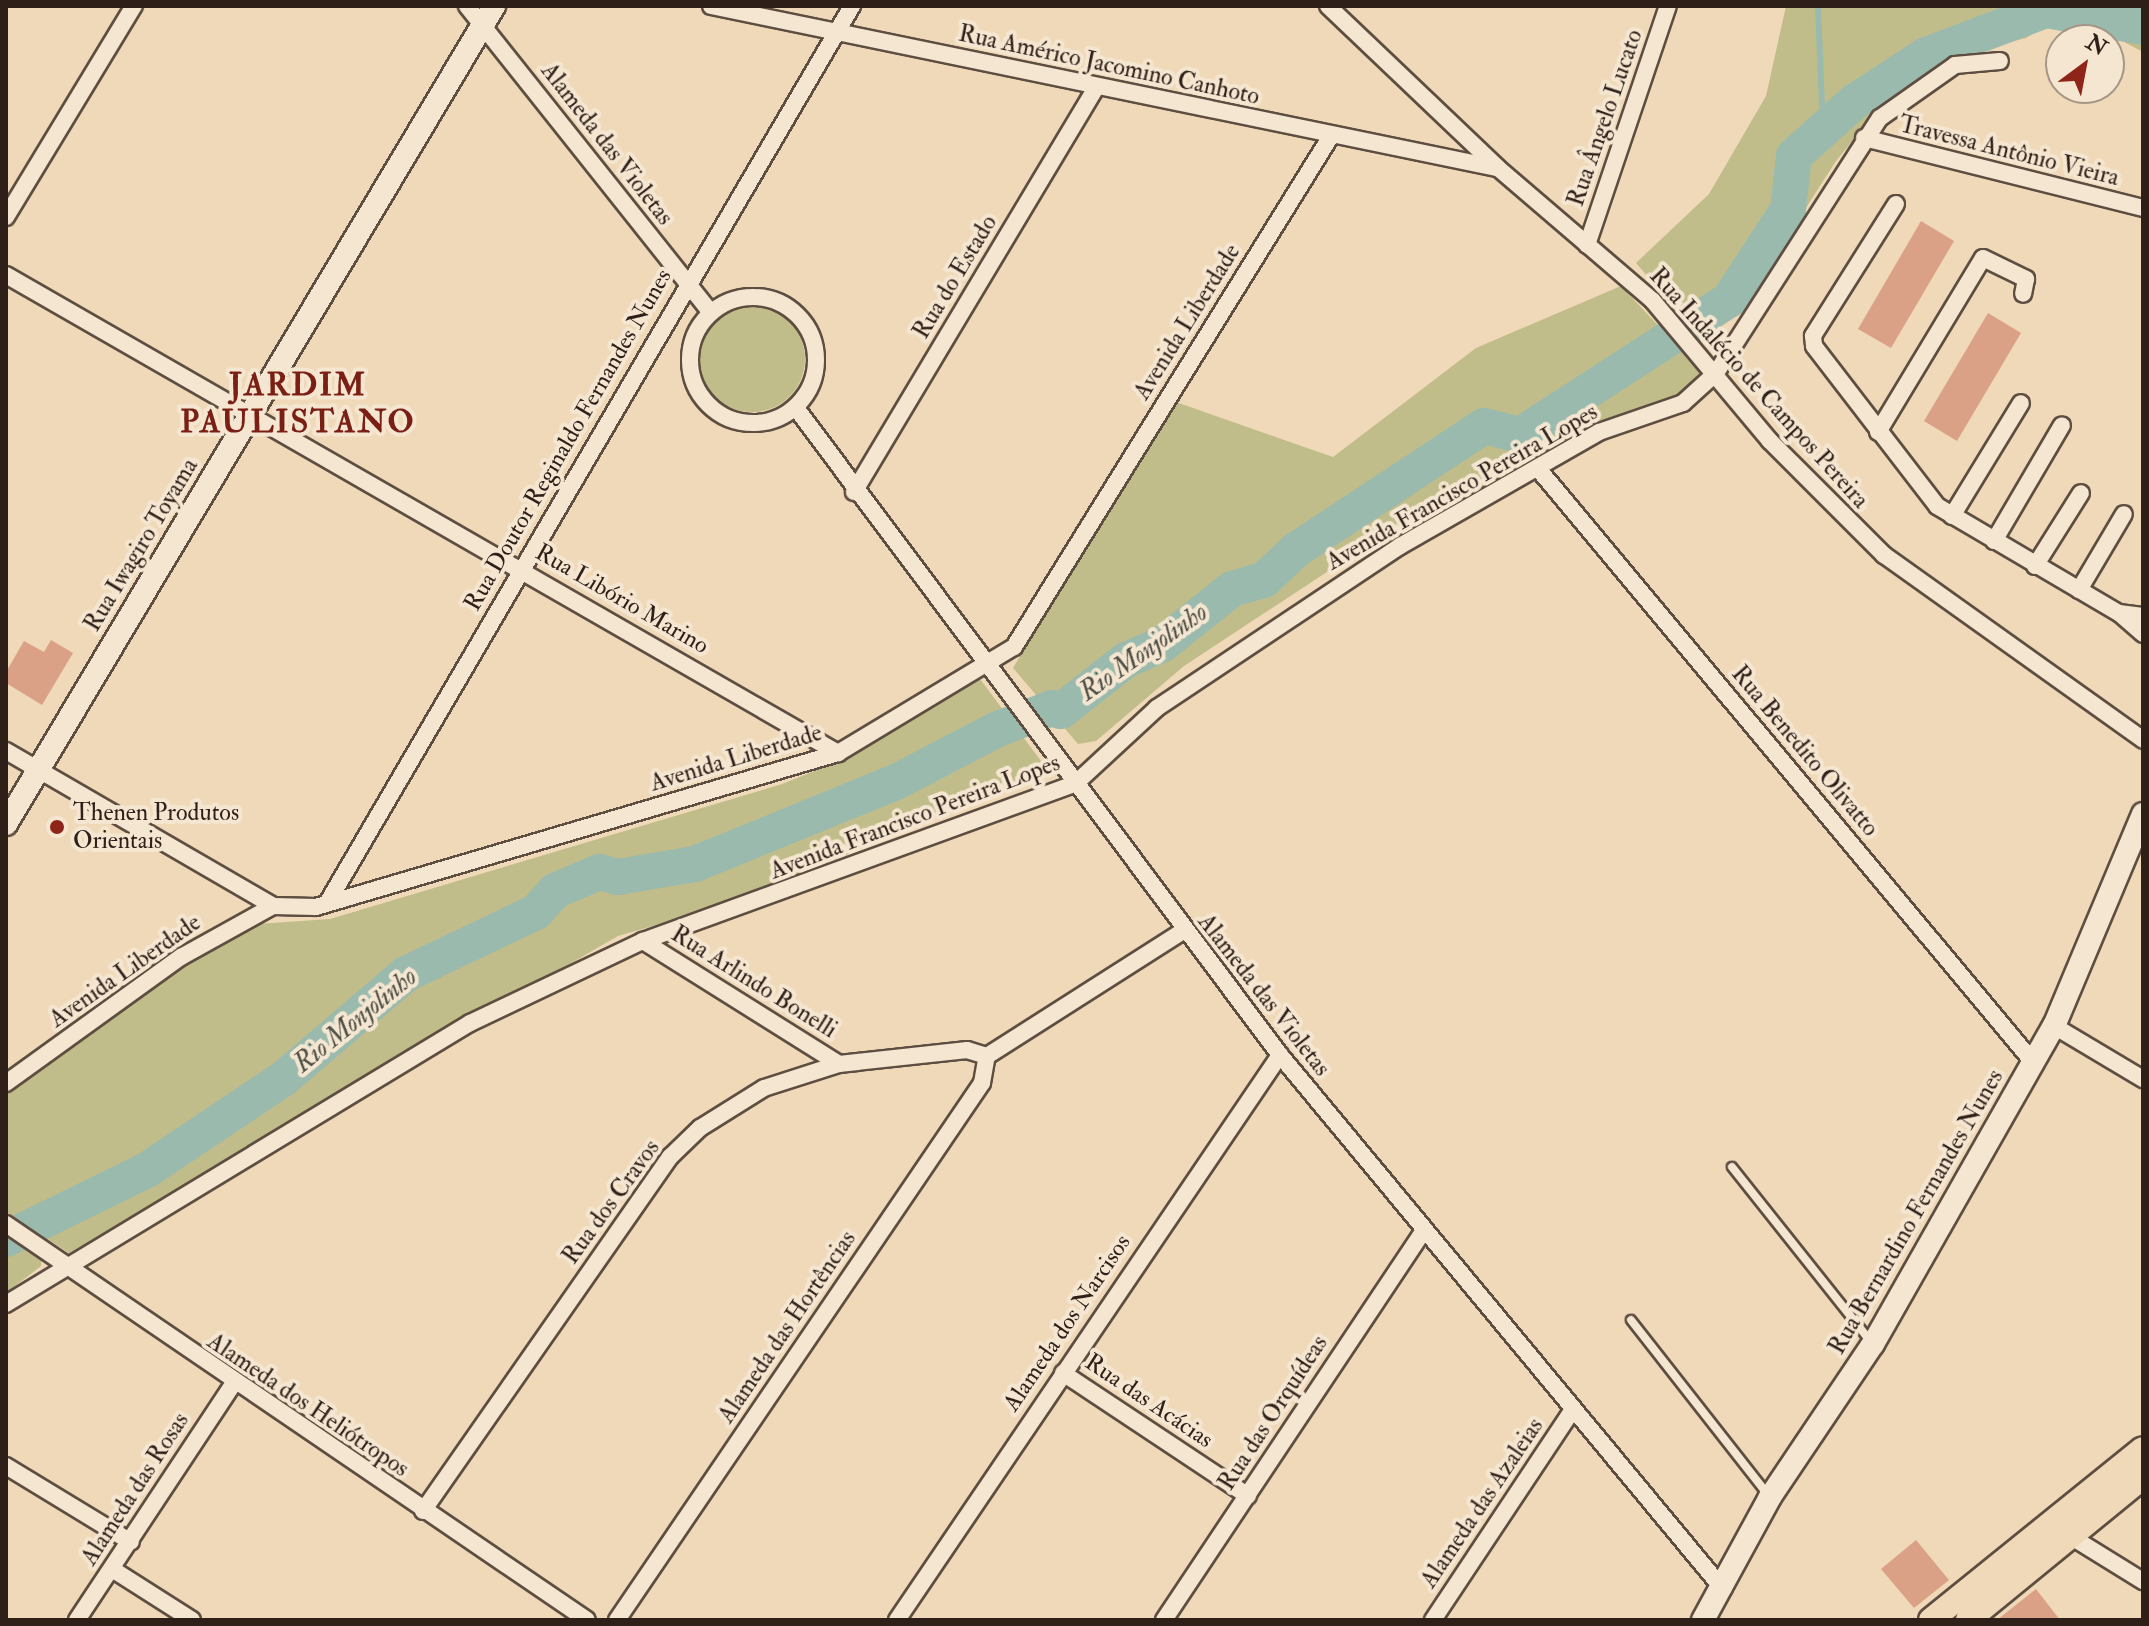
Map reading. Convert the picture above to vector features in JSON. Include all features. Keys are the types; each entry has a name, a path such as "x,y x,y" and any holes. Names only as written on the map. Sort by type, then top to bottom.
{"main road":[{"path":"1931,1620 2143,1449"},
{"path":"1968,1620 2143,1477"}],"street":[{"path":"6,217 134,6"},
{"name":"Alameda das Violetas","path":"467,6 710,312"},
{"name":"Rua Iwagiro Toyama","path":"6,824 486,28 494,6"},
{"name":"Rua Américo Jacomino Canhoto","path":"711,6 1498,168"},
{"name":"Rua Doutor Reginaldo Fernandes Nunes","path":"329,900 520,568 852,6"},
{"name":"Rua Indalécio de Campos Pereira","path":"1328,6 1498,168 1653,301 1698,349 1770,441 1884,555 2143,740"},
{"name":"Rua Ângelo Lucato","path":"1587,245 1668,6"},
{"name":"Avenida Francisco Pereira Lopes","path":"6,1304 470,1023 643,941 1076,783 1157,708 1271,628 1400,546 1540,471 1599,432 1683,403 1716,373 1864,138 1928,79 1955,65 2000,61"},
{"name":"Rua do Estado","path":"854,492 1096,87"},
{"name":"Avenida Liberdade","path":"6,1083 181,957 273,906 329,900 838,753 1014,647 1331,136"},
{"name":"Travessa Antônio Vieira","path":"1864,138 2143,208"},
{"path":"1896,204 1812,341 1878,432 1952,516 2119,613 2143,634"},
{"path":"1878,432 1983,258 2026,279 2023,294"},
{"name":"Rua Libório Marino","path":"6,275 252,413 838,753"},
{"path":"756,296 801,317 818,364 796,408 749,424 705,402 689,356 710,312 756,296"},
{"path":"1952,516 2021,403"},
{"name":"Alameda das Violetas","path":"796,408 981,665 1002,687 1076,783 1183,931 1280,1055 1422,1233 1723,1589"},
{"path":"1994,541 2062,425"},
{"name":"Rua Benedito Olivatto","path":"1540,471 2033,1062"},
{"path":"2035,566 2081,493"},
{"path":"2079,590 2124,514"},
{"path":"2119,613 2143,616"},
{"path":"6,751 273,906"},
{"name":"Rua Bernardino Fernandes Nunes","path":"1703,1620 1723,1589 1770,1497 1873,1344 2054,1026 2142,820"},
{"path":"987,1056 1183,931"},
{"name":"Rua Arlindo Bonelli","path":"643,941 839,1064"},
{"path":"2054,1026 2143,1079"},
{"name":"Rua dos Cravos","path":"423,1511 670,1157 700,1128 764,1088 839,1064 967,1050 987,1056"},
{"name":"Alameda dos Narcisos","path":"897,1620 1280,1055"},
{"name":"Alameda das Hortências","path":"617,1620 982,1083 987,1056"},
{"name":"Alameda dos Heliótropos","path":"6,1224 233,1384 587,1620"},
{"name":"Rua das Orquídeas","path":"1164,1620 1422,1233"},
{"name":"Rua das Acácias","path":"1063,1373 1248,1496"},
{"name":"Alameda das Rosas","path":"77,1620 233,1384"},
{"name":"Alameda das Azaleias","path":"1433,1620 1571,1412"},
{"path":"6,1466 131,1542"},
{"path":"2070,1536 2143,1581"},
{"path":"112,1569 192,1620"}],"lane":[{"path":"1732,1167 1873,1344"},
{"path":"1631,1320 1770,1497"}],"shaded area":[{"path":"1786,6 2143,6 2143,52 2125,42 2125,24 2052,22 2026,38 1945,57 1900,83 1836,161 1745,303 1705,343 1636,263 1709,194 1766,96"},
{"path":"1621,286 1701,371 1679,396 1589,424 1522,473 1383,535 1184,666 1096,741 1078,744 1013,668 1176,402 1333,457 1476,348"},
{"path":"752,306 772,310 790,321 801,339 805,359 801,379 790,397 772,408 752,412 732,408 714,397 703,379 699,359 703,339 714,321 732,310"},
{"path":"980,679 1041,761 1039,774 729,904 618,936 69,1253 6,1212 6,1089 245,925 330,919 782,784 842,760"},
{"path":"6,1233 42,1254 41,1266 6,1293"}],"building":[{"path":"1921,221 1954,241 1891,348 1858,329"},
{"path":"1988,313 2021,333 1957,441 1924,421"},
{"path":"51,640 73,653 42,705 6,683 6,672 24,641 44,652"},
{"path":"1916,1540 1949,1580 1914,1608 1881,1569"},
{"path":"2036,1589 2060,1620 1997,1620"}],"waterway":[{"path":"1818,6 1823,132"},
{"name":"Rio Monjolinho","path":"6,1239 147,1170 283,1079 406,974 536,912 555,891 599,872 618,877 695,864 898,781 998,729 1052,708 1061,711 1126,660 1163,644 1232,589 1264,580 1296,550 1484,426 1520,435 1729,300 1788,210 1794,156 1854,102 1926,55 2046,10 2143,27"}],"place":[{"name":"Thenen Produtos Orientais","path":"57,827"}],"district":[{"name":"JARDIM PAULISTANO","path":"298,404"}]}
